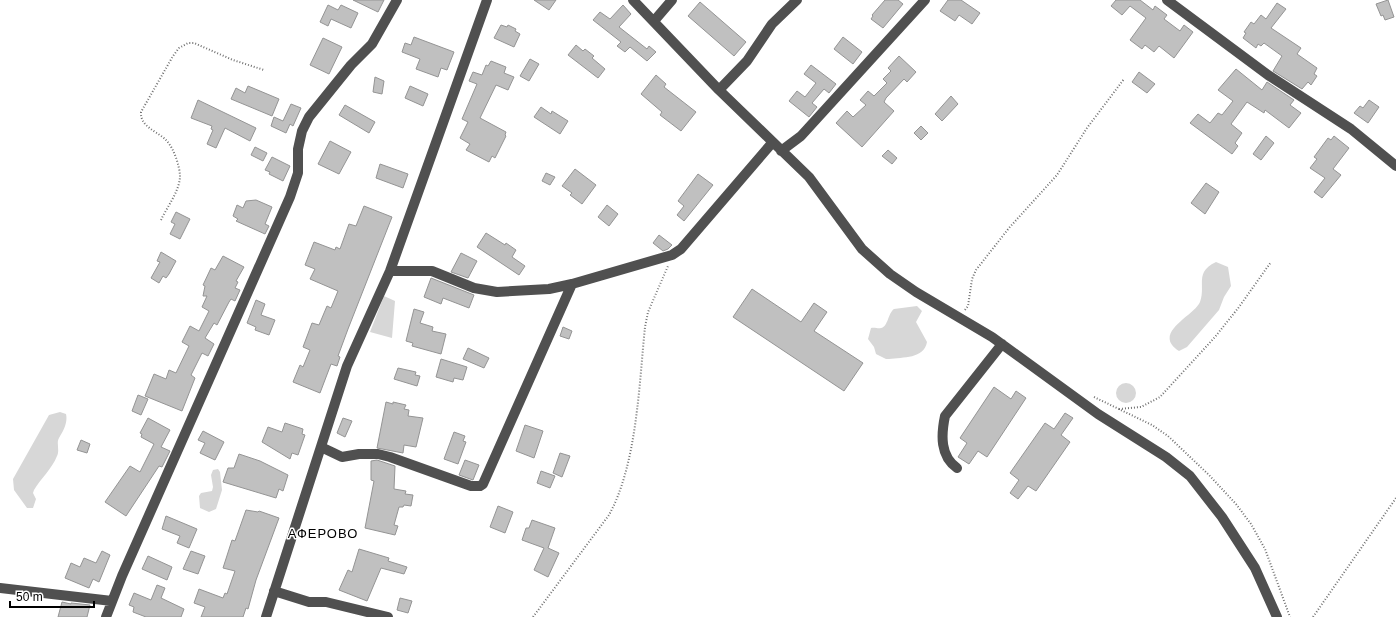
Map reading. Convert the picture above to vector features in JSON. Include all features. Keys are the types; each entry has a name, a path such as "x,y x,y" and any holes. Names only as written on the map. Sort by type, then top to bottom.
{"street":[{"path":"106,617 290,197 298,173 298,150 302,130 309,117 342,76 372,44 397,0"},
{"path":"266,617 347,366 390,271 487,0"},
{"path":"633,0 772,144 820,190 862,249 890,274 916,292 957,315 1002,344 1098,414 1166,457 1190,476 1222,517 1255,568 1277,617"},
{"path":"654,21 672,0"},
{"path":"719,90 747,61 772,24 797,0"},
{"path":"780,151 801,136 925,0"},
{"path":"1167,0 1268,75 1351,129 1396,166"},
{"path":"390,271 432,271 474,288 497,292 549,289 572,284 672,255 681,249 772,144"},
{"path":"321,447 342,457 359,454 378,454 395,458 471,486 480,486 483,484 572,284"},
{"path":"957,468 948,462 945,455 943,426 945,416 1002,344"},
{"path":"0,588 112,601"},
{"path":"274,591 309,602 326,602 388,617"}],"path":[{"path":"161,220 178,186 179,169 170,144 143,123 141,112 173,56 183,45 194,43 233,60 264,70"},
{"path":"957,315 965,311 968,306 972,279 976,270 1009,228 1057,175 1086,128 1124,79"},
{"path":"533,617 609,515 618,499 631,447 648,312 672,255"},
{"path":"1117,409 1141,407 1160,397 1215,337 1239,307 1271,262"},
{"path":"1313,617 1396,498"}],"shaded area":[{"path":"1216,262 1228,267 1231,286 1224,297 1219,310 1187,347 1179,351 1172,344 1170,338 1172,331 1200,302 1202,296 1202,280 1205,270"},
{"path":"384,296 395,301 392,338 370,332"},
{"path":"917,306 922,311 916,322 927,342 922,352 912,356 889,359 876,354 874,347 868,339 871,328 883,327 887,323 890,314 894,309"},
{"path":"1126,383 1133,386 1136,393 1133,400 1126,403 1119,400 1116,393 1119,386"},
{"path":"60,412 66,414 66,421 65,427 58,440 58,454 55,461 34,490 33,493 36,499 33,508 27,508 14,490 13,479 49,415"},
{"path":"218,469 220,472 222,490 216,509 209,512 200,508 199,496 201,493 212,491 213,487 211,475 213,470"}],"building":[{"path":"353,0 384,0 378,12"},
{"path":"534,0 556,0 549,10"},
{"path":"885,0 898,0 903,4 883,28 871,19 873,16 872,15"},
{"path":"948,0 961,0 980,13 972,24 959,15 955,21 940,11"},
{"path":"1116,0 1140,0 1153,10 1155,6 1167,15 1164,19 1180,31 1184,25 1193,32 1174,58 1159,46 1154,52 1145,45 1142,49 1130,40 1146,18 1130,6 1122,15 1111,6"},
{"path":"1388,0 1394,17 1385,20 1383,15 1381,16 1376,4"},
{"path":"700,2 746,42 734,56 688,16"},
{"path":"1277,3 1286,9 1271,28 1301,48 1297,54 1317,68 1314,74 1317,76 1311,85 1308,82 1302,89 1273,71 1282,56 1264,43 1261,46 1258,44 1256,48 1243,38 1246,33 1244,32 1251,22 1254,24 1261,15 1266,19"},
{"path":"328,5 338,10 341,5 358,13 351,28 331,19 328,26 320,22"},
{"path":"623,5 631,14 619,27 647,49 649,46 656,52 647,61 630,47 625,52 617,46 621,42 593,20 600,12 610,19"},
{"path":"501,25 507,27 508,25 516,29 515,31 520,34 514,47 494,38"},
{"path":"414,37 454,52 447,70 441,68 438,77 416,69 420,59 402,52 405,43 411,45"},
{"path":"843,37 862,52 853,64 834,49"},
{"path":"323,38 342,47 329,74 310,65"},
{"path":"576,45 583,51 585,49 594,56 592,58 605,69 598,78 568,55"},
{"path":"899,56 916,72 907,82 904,79 886,98 884,102 894,111 862,147 836,123 847,111 853,117 866,105 860,100 868,91 874,96 887,83 883,79 891,71 888,68"},
{"path":"530,59 539,64 529,81 520,76"},
{"path":"491,61 506,67 504,73 514,77 508,90 496,85 480,118 506,132 506,136 495,158 492,156 489,162 466,150 470,144 460,138 468,122 462,119 477,84 469,81 473,72 482,75 486,65 488,66"},
{"path":"811,65 836,84 829,93 824,89 812,103 817,107 809,117 789,101 797,91 805,97 816,83 804,74"},
{"path":"1236,69 1262,90 1267,82 1294,100 1290,105 1301,113 1289,128 1265,110 1264,113 1247,102 1231,124 1242,133 1235,143 1238,146 1232,154 1190,123 1198,114 1210,123 1218,113 1222,115 1233,101 1218,90"},
{"path":"1139,72 1155,84 1147,93 1132,82"},
{"path":"656,75 666,84 664,87 696,112 681,131 660,115 662,112 641,94"},
{"path":"375,77 384,81 382,94 373,92"},
{"path":"248,86 279,99 272,116 231,99 236,88 245,93"},
{"path":"410,86 428,94 423,106 405,98"},
{"path":"951,96 958,104 942,121 935,114"},
{"path":"198,100 256,128 250,141 225,128 216,148 207,144 213,130 211,129 212,126 191,118"},
{"path":"1369,100 1379,107 1368,123 1354,113 1360,106 1363,108"},
{"path":"291,104 301,108 293,126 290,124 286,133 271,126 274,117 283,121"},
{"path":"345,105 375,122 369,133 339,115"},
{"path":"541,107 551,114 552,111 568,121 560,134 534,117"},
{"path":"921,126 928,133 921,140 914,133"},
{"path":"1266,136 1274,143 1261,160 1253,154"},
{"path":"1334,136 1349,148 1333,169 1341,175 1322,198 1314,192 1325,178 1310,168 1317,159 1314,157 1328,138 1331,140"},
{"path":"330,141 351,152 339,174 318,164"},
{"path":"255,147 267,153 263,161 251,155"},
{"path":"888,150 897,158 892,164 882,156"},
{"path":"272,157 290,166 283,181 269,174 270,172 265,170"},
{"path":"380,164 408,174 403,188 376,178"},
{"path":"575,169 596,185 582,204 570,195 572,193 562,186"},
{"path":"546,173 555,177 550,185 542,181"},
{"path":"698,174 713,185 684,221 677,215 684,206 678,201"},
{"path":"1206,183 1219,192 1205,214 1191,203"},
{"path":"256,200 272,207 265,224 269,226 265,234 236,221 238,219 233,216 237,205 243,208 246,201"},
{"path":"607,205 618,214 609,226 598,217"},
{"path":"364,206 392,217 338,356 340,357 337,366 331,364 320,393 293,382 300,365 303,367 310,350 303,347 312,323 319,325 327,306 331,308 338,291 310,279 315,269 305,265 314,242 335,250 336,247 340,249 349,224 356,226"},
{"path":"176,212 190,219 180,239 170,234 175,224 171,222"},
{"path":"486,233 516,250 512,257 525,266 519,275 477,247"},
{"path":"659,235 672,245 668,249 663,251 653,243"},
{"path":"161,252 176,261 166,278 163,276 159,283 151,278 160,262 157,261"},
{"path":"461,253 477,261 468,278 451,272"},
{"path":"223,256 244,267 236,281 238,282 235,288 240,290 235,301 231,299 217,325 214,323 205,338 214,344 208,356 202,353 191,375 195,378 182,411 145,396 154,374 166,379 169,370 176,373 189,346 182,342 190,326 199,331 209,311 202,307 207,296 203,296 205,286 203,285 211,268 215,270"},
{"path":"431,278 474,295 469,308 443,298 441,304 424,297"},
{"path":"752,289 801,322 814,303 827,312 814,331 863,363 844,391 733,317"},
{"path":"256,300 265,304 261,315 275,320 269,335 255,330 256,327 247,323"},
{"path":"414,309 424,312 420,323 433,327 432,331 446,334 441,354 412,346 413,343 406,341"},
{"path":"563,327 572,331 569,339 560,336"},
{"path":"468,348 489,358 484,368 463,359"},
{"path":"441,359 467,367 463,380 454,378 453,382 436,377"},
{"path":"398,368 416,372 415,375 420,376 417,386 394,379"},
{"path":"994,387 1011,399 1016,391 1026,398 987,457 978,451 969,464 958,457 967,443 960,438"},
{"path":"138,395 148,399 141,415 132,411"},
{"path":"386,402 406,405 404,409 409,410 408,416 423,418 416,447 404,445 403,453 377,448"},
{"path":"1065,413 1073,418 1061,435 1070,442 1036,491 1028,486 1018,499 1010,493 1019,480 1010,473 1045,423 1054,429"},
{"path":"148,418 170,430 161,447 170,451 162,467 159,466 126,516 105,502 130,466 140,472 154,444 141,437 142,434 140,433"},
{"path":"343,418 352,421 345,437 337,433"},
{"path":"285,423 303,429 302,434 305,435 298,455 292,453 290,459 262,442 268,427 282,432"},
{"path":"525,425 543,431 534,458 516,451"},
{"path":"203,431 224,442 215,460 200,453 205,443 198,440"},
{"path":"454,432 465,436 463,441 466,442 458,464 444,459"},
{"path":"81,440 90,444 87,453 77,450"},
{"path":"560,453 570,456 562,477 553,473"},
{"path":"239,454 260,461 288,475 283,491 279,489 276,498 223,482 228,468 234,468"},
{"path":"377,460 395,466 394,489 406,491 405,494 413,495 411,506 404,505 403,507 399,507 394,525 398,526 395,535 365,528 374,481 371,480 371,461"},
{"path":"465,460 479,465 473,480 459,475"},
{"path":"541,471 555,476 550,488 537,483"},
{"path":"498,506 513,512 505,533 490,527"},
{"path":"246,510 259,511 279,518 256,580 248,609 246,608 243,617 201,617 205,607 194,603 199,589 223,598 225,593 227,594 235,571 223,568 232,540 235,541"},
{"path":"166,516 197,529 189,548 177,543 180,536 162,529"},
{"path":"532,520 555,528 548,548 559,553 548,577 534,570 544,548 522,540 526,528 529,528"},
{"path":"359,549 389,558 388,561 407,567 404,574 381,568 367,601 339,590 348,570 352,572"},
{"path":"102,551 110,555 99,582 93,579 89,588 65,578 71,563 80,567 84,558 96,563"},
{"path":"191,551 205,556 198,574 183,569"},
{"path":"148,556 172,567 167,580 142,569"},
{"path":"157,585 165,588 161,598 184,609 181,617 146,617 133,612 134,607 129,605 134,593 151,600"},
{"path":"400,598 412,601 408,613 397,610"},
{"path":"62,602 90,605 87,617 58,617"}],"district":[{"name":"АФЕРОВО","path":"323,533"}]}
